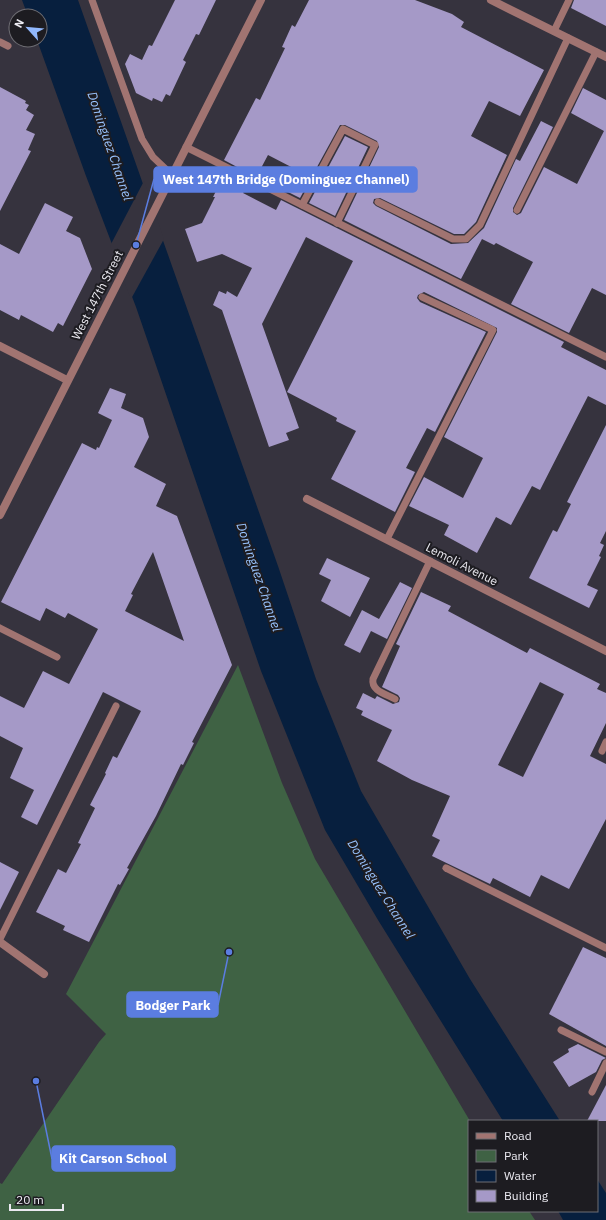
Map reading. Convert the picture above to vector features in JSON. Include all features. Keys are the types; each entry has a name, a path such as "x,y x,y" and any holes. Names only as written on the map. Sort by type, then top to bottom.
{"street":[{"name":"West 147th Street","path":"0,515 112,291 261,0"},
{"path":"491,0 606,57"},
{"path":"0,346 67,380"},
{"name":"Lemoli Avenue","path":"307,499 606,651"},
{"path":"0,941 44,974"}],"lane":[{"path":"92,0 142,139 153,157 172,175"},
{"path":"554,31 569,0"},
{"path":"378,202 453,239 466,239 480,226 568,38"},
{"path":"0,42 8,46"},
{"path":"517,210 596,52"},
{"path":"302,205 343,129 375,145 337,223"},
{"path":"186,147 606,357"},
{"path":"387,539 493,330 422,297"},
{"path":"395,699 375,689 372,684 373,679 430,561"},
{"path":"0,628 57,657"},
{"path":"0,941 116,706"},
{"path":"602,751 606,742"},
{"path":"446,868 606,948"},
{"path":"560,1030 606,1052"},
{"path":"592,1092 606,1063"}],"green space":[{"path":"238,665 282,783 315,859 469,1120 468,1120 468,1212 530,1212 535,1220 0,1220 0,1183 2,1184 106,1034 66,994"}],"water":[{"name":"Dominguez Channel","path":"22,0 78,0 278,566 316,679 361,791 470,979 559,1120 502,1120 378,920 325,830 261,671 136,307 86,176 40,48 48,48 48,8 25,8"},
{"path":"598,1181 606,1193 606,1220 563,1220 559,1212 598,1212"}],"pier":[{"path":"144,181 164,239 131,299 110,246"}],"building":[{"path":"175,0 216,0 199,35 196,34 183,60 186,62 170,96 166,94 162,102 153,98 152,101 136,93 125,64 130,54 142,60 149,45 152,46"},
{"path":"309,0 415,0 452,14 464,22 461,27 544,70 520,116 489,101 471,136 507,155 476,222 464,234 454,234 380,198 374,199 373,203 376,206 451,244 468,243 484,228 516,159 520,161 541,121 553,127 513,208 513,212 517,215 521,213 544,167 577,184 604,131 571,113 583,88 606,100 606,295 592,288 569,333 511,304 533,262 496,243 494,245 482,239 461,279 344,220 379,147 377,141 345,125 340,125 300,198 286,191 297,170 268,155 260,170 256,167 252,175 224,160 256,98 260,100 285,48 282,47 292,25 295,27"},
{"path":"574,0 606,0 606,26 571,8"},
{"path":"0,87 26,101 25,103 29,105 26,110 34,115 26,130 35,134 28,150 31,151 0,211"},
{"path":"345,136 368,147 335,216 309,203"},
{"path":"219,169 248,183 243,193 276,210 281,200 564,342 561,347 606,370 606,405 588,396 540,490 532,486 511,525 496,517 477,553 444,535 449,525 409,506 424,477 463,498 483,458 444,437 497,332 497,328 424,292 418,295 417,298 420,302 486,332 435,432 427,428 406,468 415,472 395,512 331,479 356,431 336,421 337,418 287,392 353,261 306,237 262,324 299,428 286,433 289,440 269,447 222,310 213,305 219,291 226,294 227,291 237,297 252,268 222,254 197,262 185,229 202,223 215,197 213,197 216,191 210,187"},
{"path":"45,203 73,217 66,231 80,238 92,269 63,326 58,323 53,332 21,315 19,320 0,310 0,244 19,254"},
{"path":"110,388 126,394 121,408 143,418 149,437 134,467 166,484 156,506 177,516 232,665 192,742 194,743 183,765 181,764 156,816 127,868 129,869 120,885 118,884 89,942 63,930 65,926 36,912 58,869 66,873 81,844 78,843 95,808 90,805 106,774 105,773 113,756 117,758 141,711 103,692 37,825 21,817 34,790 10,778 23,748 0,736 0,696 24,708 43,671 69,684 98,629 68,613 65,618 46,608 40,621 1,602 82,443 96,450 97,447 99,448 112,420 98,413","holes":["153,552 184,641 125,611 133,595 131,594"]},
{"path":"606,425 606,531 600,543 604,545 599,556 601,557 587,585 598,590 589,608 529,578 553,530 557,532 571,504 567,502"},
{"path":"327,558 370,578 350,617 321,601 331,580 319,574"},
{"path":"400,582 412,588 387,639 371,631 360,653 344,645 362,610 379,619"},
{"path":"421,592 451,606 448,611 527,653 530,648 600,684 597,689 606,693 606,723 590,756 606,764 606,819 569,889 541,875 530,897 493,878 490,884 432,856 440,840 432,836 450,796 412,780 377,761 392,730 361,715 363,711 356,708 363,693 375,699 377,696 393,704 399,702 400,698 398,695 382,687 400,646 396,644","holes":["540,682 564,694 523,777 498,765"]},
{"path":"0,862 19,872 0,910"},
{"path":"583,947 606,958 606,1046 549,1014"},
{"path":"578,1044 606,1058 602,1060 596,1072 569,1087 553,1062 569,1052 568,1049"},
{"path":"606,1085 606,1121 588,1120"}],"place":[{"name":"West 147th Bridge (Dominguez Channel)","path":"136,245"},
{"name":"Bodger Park","path":"229,952"},
{"name":"Kit Carson School","path":"36,1081"}]}
